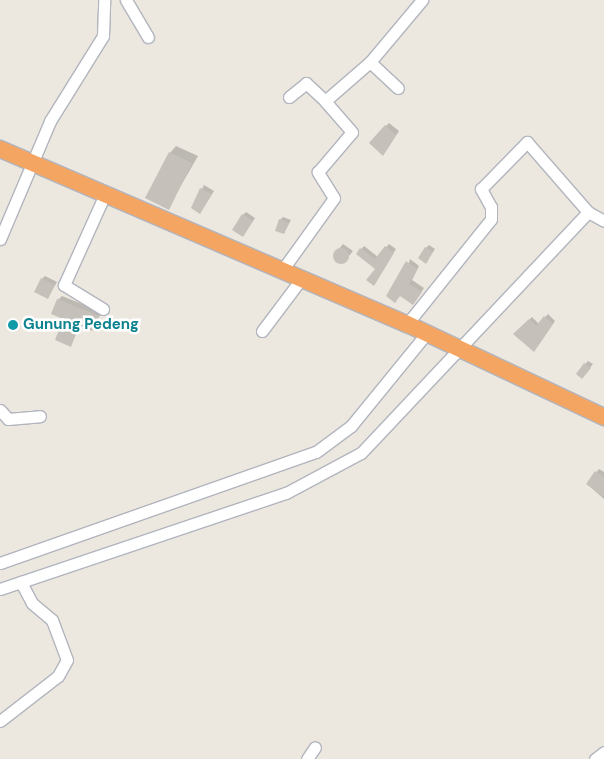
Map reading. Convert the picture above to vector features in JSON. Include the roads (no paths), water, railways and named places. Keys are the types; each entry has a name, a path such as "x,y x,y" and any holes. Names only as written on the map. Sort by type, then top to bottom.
{"highway":[{"path":"0,149 106,192 407,324 457,351 604,417"}],"street":[{"path":"0,239 50,121 103,36 104,0"},
{"path":"126,0 148,37"},
{"path":"325,101 370,62 422,0"},
{"path":"370,62 398,88"},
{"path":"282,269 334,198 318,172 352,132 325,101 305,83 289,97"},
{"path":"407,324 491,219 491,207 481,189 528,142 588,212 604,221"},
{"path":"102,309 64,285 106,192"},
{"path":"0,589 302,484 360,453 588,212"},
{"path":"262,331 302,278"},
{"path":"0,562 316,452 351,426 426,334"},
{"path":"0,410 8,419 40,416"},
{"path":"0,721 58,676 67,660 52,620 32,603 21,582"},
{"path":"307,759 315,748"},
{"path":"595,759 604,752"}],"place":[{"name":"Gunung Pedeng","path":"13,325"}]}
